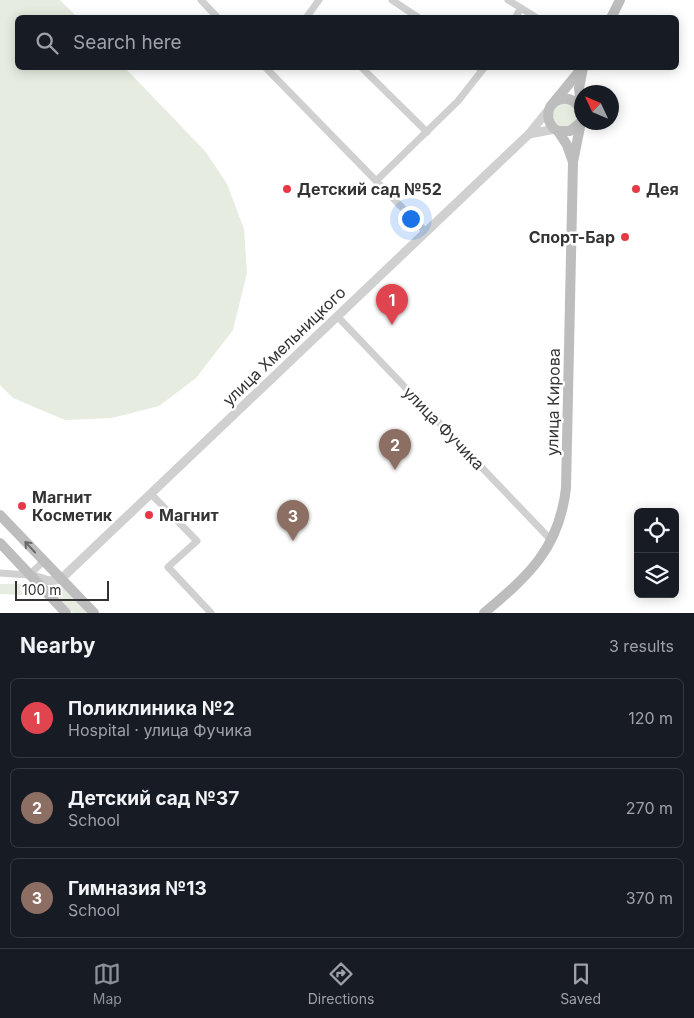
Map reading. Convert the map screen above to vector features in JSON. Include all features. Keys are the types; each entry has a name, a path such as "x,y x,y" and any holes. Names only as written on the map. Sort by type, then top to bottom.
{"main road":[{"path":"612,15 620,0"},
{"path":"573,162 567,145 548,119 553,104 580,70"},
{"name":"улица Кирова","path":"579,85 582,70"},
{"path":"553,104 568,99 574,102"},
{"path":"557,130 570,131 574,126"},
{"name":"улица Кирова","path":"484,613 530,570 552,541 562,518 566,488 573,162 579,130"},
{"path":"0,515 94,613"},
{"path":"0,543 66,613"}],"street":[{"path":"201,0 215,15"},
{"path":"310,15 319,0"},
{"path":"392,0 414,15"},
{"path":"508,0 533,15"},
{"path":"517,15 521,8"},
{"path":"268,70 426,232"},
{"path":"364,70 427,132"},
{"path":"377,180 458,101 482,70"},
{"name":"улица Хмельницкого","path":"61,579 529,134 553,104"},
{"path":"529,134 557,130"},
{"name":"улица Фучика","path":"337,316 552,541"},
{"path":"151,494 197,541 168,567 211,613"},
{"path":"29,575 44,561"},
{"path":"0,573 29,575 49,581 61,579"},
{"path":"46,592 49,581"}],"shaded area":[{"path":"0,0 60,0 75,15 15,15 15,70 127,70 205,151 227,184 244,229 247,273 233,330 196,378 159,406 112,418 65,420 13,398 0,385"},
{"path":"560,104 570,104 573,107 574,122 570,126 560,126 554,120 554,110"},
{"path":"0,584 21,584 22,595 0,594"},
{"path":"58,585 87,613 73,613 52,590 53,586"}],"place":[{"name":"Детский сад №52","path":"287,189"},
{"name":"Дея","path":"636,189"},
{"name":"Спорт-Бар","path":"625,237"},
{"name":"Поликлиника №2","path":"392,325"},
{"name":"Детский сад №37","path":"395,470"},
{"name":"Магнит Косметик","path":"22,506"},
{"name":"Магнит","path":"149,515"},
{"name":"Гимназия №13","path":"293,541"}]}
